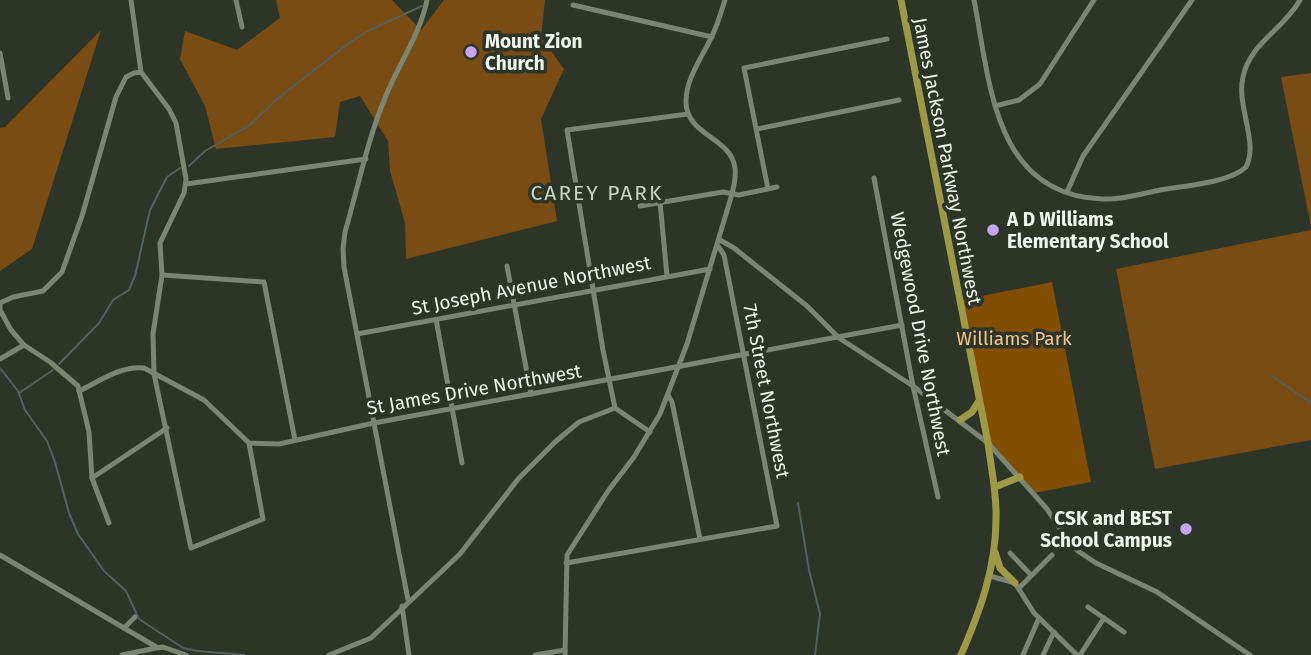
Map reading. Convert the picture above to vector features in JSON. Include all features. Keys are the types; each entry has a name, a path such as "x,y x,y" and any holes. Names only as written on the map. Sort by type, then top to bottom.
{"main road":[{"name":"James Jackson Parkway Northwest","path":"901,0 995,487 995,548 990,576 977,619 961,655"},
{"path":"960,420 972,412 979,400"},
{"path":"995,487 1020,477"},
{"path":"995,548 1000,568 1017,585"}],"street":[{"path":"79,391 134,367 145,368 155,374 182,387 204,400 249,443 263,519 191,548 155,374 153,334 162,275 160,243 186,184 176,123 169,109 141,72 131,0"},
{"path":"236,0 242,27"},
{"path":"408,600 344,267 343,249 384,100 418,29 427,0"},
{"path":"535,655 565,652 568,590 566,563 570,547 650,432 679,368 719,243 732,194 735,169 731,155 693,123 686,103 690,83 712,37 724,0"},
{"path":"974,0 995,106 1003,133 1018,157 1040,178 1067,192 1090,198 1114,199 1229,176 1246,167 1251,155 1241,94 1246,67 1254,51 1284,23 1300,0"},
{"path":"995,106 1019,100 1040,85 1094,0"},
{"path":"1067,192 1083,156 1192,0"},
{"path":"573,5 712,37"},
{"path":"768,189 744,68 887,39"},
{"path":"0,52 8,98"},
{"path":"110,523 92,478 89,432 78,386 50,362 24,345 11,330 0,310 1,303 13,297 43,291 62,272 97,167 116,97 126,76 141,72"},
{"path":"757,129 899,100"},
{"path":"650,432 615,408 567,130 688,114"},
{"path":"186,184 366,159"},
{"name":"Wedgewood Drive Northwest","path":"874,178 938,497"},
{"path":"640,206 723,192 732,194 777,187"},
{"path":"660,202 667,276"},
{"path":"719,243 734,248 807,306 839,338 914,386 988,443 1020,477 1079,551 1096,563 1157,592 1250,655"},
{"name":"7th Street Northwest","path":"700,539 777,526 745,355 724,255 719,243"},
{"path":"506,266 531,394"},
{"name":"St Joseph Avenue Northwest","path":"357,334 710,269"},
{"path":"162,275 264,282 295,440"},
{"path":"436,319 463,463"},
{"name":"St James Drive Northwest","path":"249,443 279,444 902,325"},
{"path":"0,359 24,345"},
{"path":"566,563 700,539 672,402 668,395"},
{"path":"333,654 371,638 408,600 460,554 520,478 555,442 579,422 615,408"},
{"path":"92,478 167,428"},
{"path":"1010,553 1031,575"},
{"path":"0,555 158,648"},
{"path":"1017,585 1052,555"},
{"path":"990,576 1017,585 1039,618 1079,655 1104,618"},
{"path":"402,606 409,655"},
{"path":"1088,607 1124,632"},
{"path":"124,628 135,617"},
{"path":"1023,655 1039,618"},
{"path":"1043,655 1054,632"},
{"path":"122,655 163,647 186,655"}],"green space":[{"name":"Williams Park","path":"1052,282 1091,482 1034,493 988,443 957,301"}],"shaded area":[{"path":"276,0 392,0 421,30 444,0 545,0 541,37 564,69 541,119 557,221 406,259 405,223 390,171 388,141 360,96 340,102 335,137 216,149 205,106 180,59 185,31 237,50 280,18"},
{"path":"101,30 32,249 0,271 0,128 5,127"},
{"path":"1311,73 1311,227 1281,77"},
{"path":"1311,230 1311,440 1155,469 1116,269"}],"waterway":[{"path":"189,166 205,151 250,125 277,99 349,43 368,31 422,6"},
{"path":"59,364 99,323 113,300 129,290 135,276 150,210 167,177 180,168"},
{"path":"0,368 18,391 25,410 47,441 78,534 104,571 126,591 139,619 183,648 244,655"},
{"path":"19,393 53,370"},
{"path":"1272,376 1311,403"},
{"path":"798,503 809,570 820,614 815,655"}],"place":[{"name":"Mount Zion Church","path":"471,52"},
{"name":"A D Williams Elementary School","path":"993,230"},
{"name":"CSK and BEST School Campus","path":"1186,529"}],"district":[{"name":"CAREY PARK","path":"597,193"}]}
